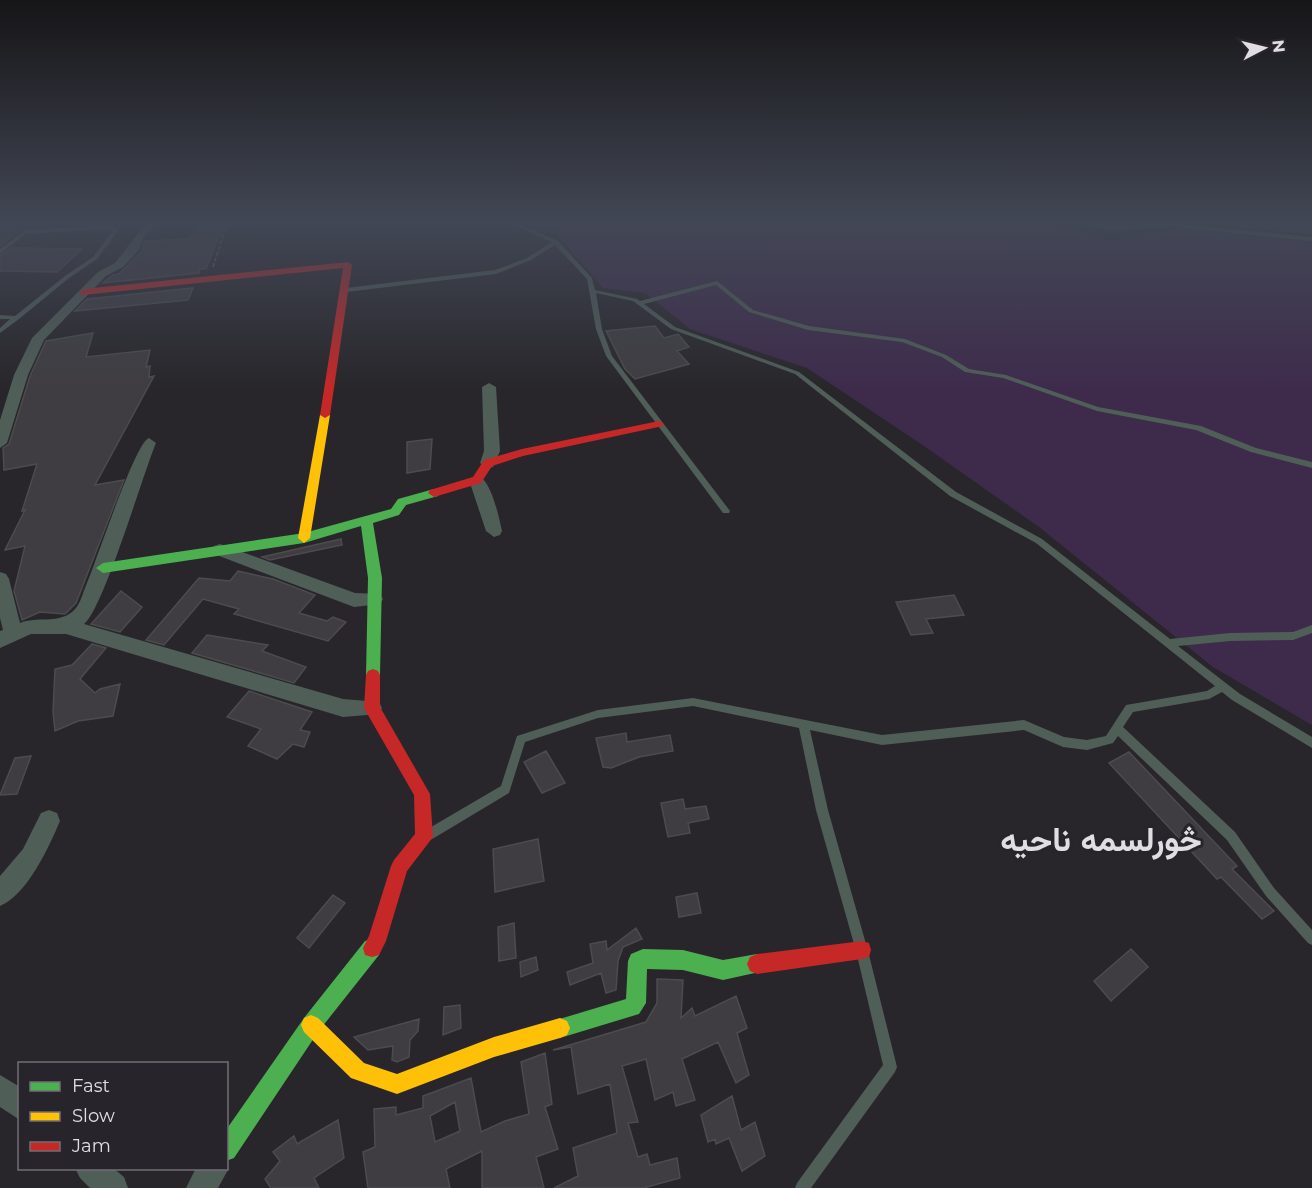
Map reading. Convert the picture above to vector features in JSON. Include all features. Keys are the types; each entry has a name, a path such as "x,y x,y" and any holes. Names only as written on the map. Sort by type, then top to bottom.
{"street":[{"path":"0,443 21,375 38,338 97,278"},
{"path":"83,292 198,278"},
{"path":"303,538 346,290 346,278"},
{"path":"103,568 303,538 395,512 402,502 477,480 488,463 492,451 489,387"},
{"path":"488,463 522,453 659,424"},
{"path":"66,626 82,615 103,568 149,443"},
{"path":"477,480 488,507 494,531"},
{"path":"228,1147 311,1025 377,941 400,866 424,837 422,794 372,708 375,578 366,519"},
{"path":"220,550 354,600 374,599"},
{"path":"0,579 7,637 30,627 66,626 343,708 372,708"},
{"path":"0,894 31,857 49,821"},
{"path":"311,1025 358,1071 397,1084 494,1047 632,1007 636,1003 638,961 643,958 683,960 723,970 801,956 862,950"},
{"path":"0,1089 18,1104"},
{"path":"92,1170 113,1188"},
{"path":"201,1188 213,1170"}],"lane":[{"path":"0,331 65,278"},
{"path":"346,290 442,278"},
{"path":"589,278 599,328 609,356 726,511"},
{"path":"639,303 717,283 751,311 808,328 903,340 944,356 967,371 1004,376 1097,409 1198,428 1254,450 1312,465"},
{"path":"593,291 639,303 673,328 797,374 953,494 1039,542 1223,686 1312,743"},
{"path":"0,317 17,318"},
{"path":"1169,643 1230,637 1293,636 1312,628"},
{"path":"424,837 505,789 521,739 598,714 693,702 882,740 1024,724 1063,742 1087,744 1108,740 1130,708 1209,695 1223,686"},
{"path":"802,1188 890,1067 862,950 825,825 809,761 804,724"},
{"path":"1117,728 1231,836 1270,892 1312,939"}],"shaded area":[{"path":"595,278 1312,278 1312,725 1213,667 1039,527 924,446 807,368 690,329 645,293 603,288"}],"building":[{"path":"109,278 147,278 103,283"},
{"path":"193,288 188,300 75,311 87,299"},
{"path":"655,326 664,338 678,334 689,347 677,351 689,364 635,379 625,369 606,331"},
{"path":"93,333 86,357 150,350 146,367 150,366 149,377 154,376 95,485 124,480 76,603 65,614 40,612 22,620 14,591 25,546 5,550 25,510 22,511 37,464 4,470 3,448 9,444 30,376 46,341"},
{"path":"432,439 430,469 407,473 407,442"},
{"path":"341,539 342,545 270,560 262,557"},
{"path":"238,571 273,579 315,595 299,613 327,621 333,617 346,622 328,641 234,614 239,609 203,599 164,645 146,640 199,578 230,581"},
{"path":"121,591 142,607 120,632 91,624"},
{"path":"954,595 964,615 926,619 933,633 911,635 896,602"},
{"path":"207,635 268,645 262,651 306,667 294,683 192,653"},
{"path":"92,644 106,648 80,679 95,693 100,689 120,684 113,716 78,721 55,731 53,712 55,669 72,665"},
{"path":"249,691 312,712 300,730 310,732 304,747 293,744 277,759 248,746 261,729 227,717"},
{"path":"626,733 627,742 670,735 673,751 639,757 611,768 603,767 596,738"},
{"path":"546,751 565,783 542,793 524,762"},
{"path":"1129,752 1237,866 1232,869 1274,911 1262,919 1221,877 1217,879 1109,763"},
{"path":"31,756 17,794 0,795 15,758"},
{"path":"683,799 685,809 706,806 709,819 688,823 690,833 668,837 661,803"},
{"path":"538,839 544,881 495,892 493,849"},
{"path":"697,893 701,913 679,917 676,897"},
{"path":"333,895 345,903 309,948 297,938"},
{"path":"514,923 516,958 499,961 498,927"},
{"path":"636,928 642,939 623,947 618,961 616,990 606,993 601,973 570,985 567,972 593,963 590,944 606,941 607,950"},
{"path":"1131,949 1148,967 1111,1001 1094,981"},
{"path":"536,957 538,970 521,977 520,962"},
{"path":"657,979 683,980 681,1018 692,1008 695,1016 736,996 747,1028 737,1033 749,1075 736,1083 718,1042 682,1059 695,1100 676,1106 673,1092 655,1100 646,1059 622,1066 638,1122 628,1123 638,1157 647,1154 650,1165 677,1158 680,1178 643,1188 554,1188 578,1176 573,1148 617,1133 610,1084 578,1094 571,1047 553,1050 646,1022 657,1003"},
{"path":"460,1005 461,1028 443,1035 444,1007"},
{"path":"419,1019 418,1031 410,1040 409,1057 397,1062 392,1060 393,1046 368,1050 354,1037"},
{"path":"545,1053 552,1104 545,1107 558,1149 536,1157 544,1188 482,1188 482,1151 446,1169 450,1188 368,1188 363,1152 375,1147 374,1109 396,1107 396,1115 423,1108 423,1096 471,1078 481,1132 505,1121 529,1114 521,1062","holes":["455,1102 460,1131 435,1142 430,1116"]},
{"path":"732,1096 741,1130 755,1122 765,1156 742,1171 729,1138 716,1144 715,1139 708,1142 701,1115"},
{"path":"338,1120 344,1158 314,1178 319,1188 271,1188 265,1179 280,1161 273,1152 294,1136 297,1144"}],"traffic: fast":[{"path":"103,568 304,538 395,512 402,502 434,493"},
{"path":"366,519 375,578 373,675"},
{"path":"228,1147 311,1025 372,948"},
{"path":"560,1028 632,1007 636,1003 638,961 643,959 683,960 723,970 757,964"}],"traffic: slow":[{"path":"304,538 325,415"},
{"path":"311,1025 358,1071 397,1084 494,1047 560,1028"}],"traffic: jam":[{"path":"83,292 216,278"},
{"path":"325,415 346,278"},
{"path":"434,493 477,480 488,463 522,453 659,424"},
{"path":"372,948 377,941 400,866 424,837 422,794 372,708 373,675"},
{"path":"757,964 862,950"}],"district":[{"name":"څورلسمه ناحیه","path":"1101,839"}]}
